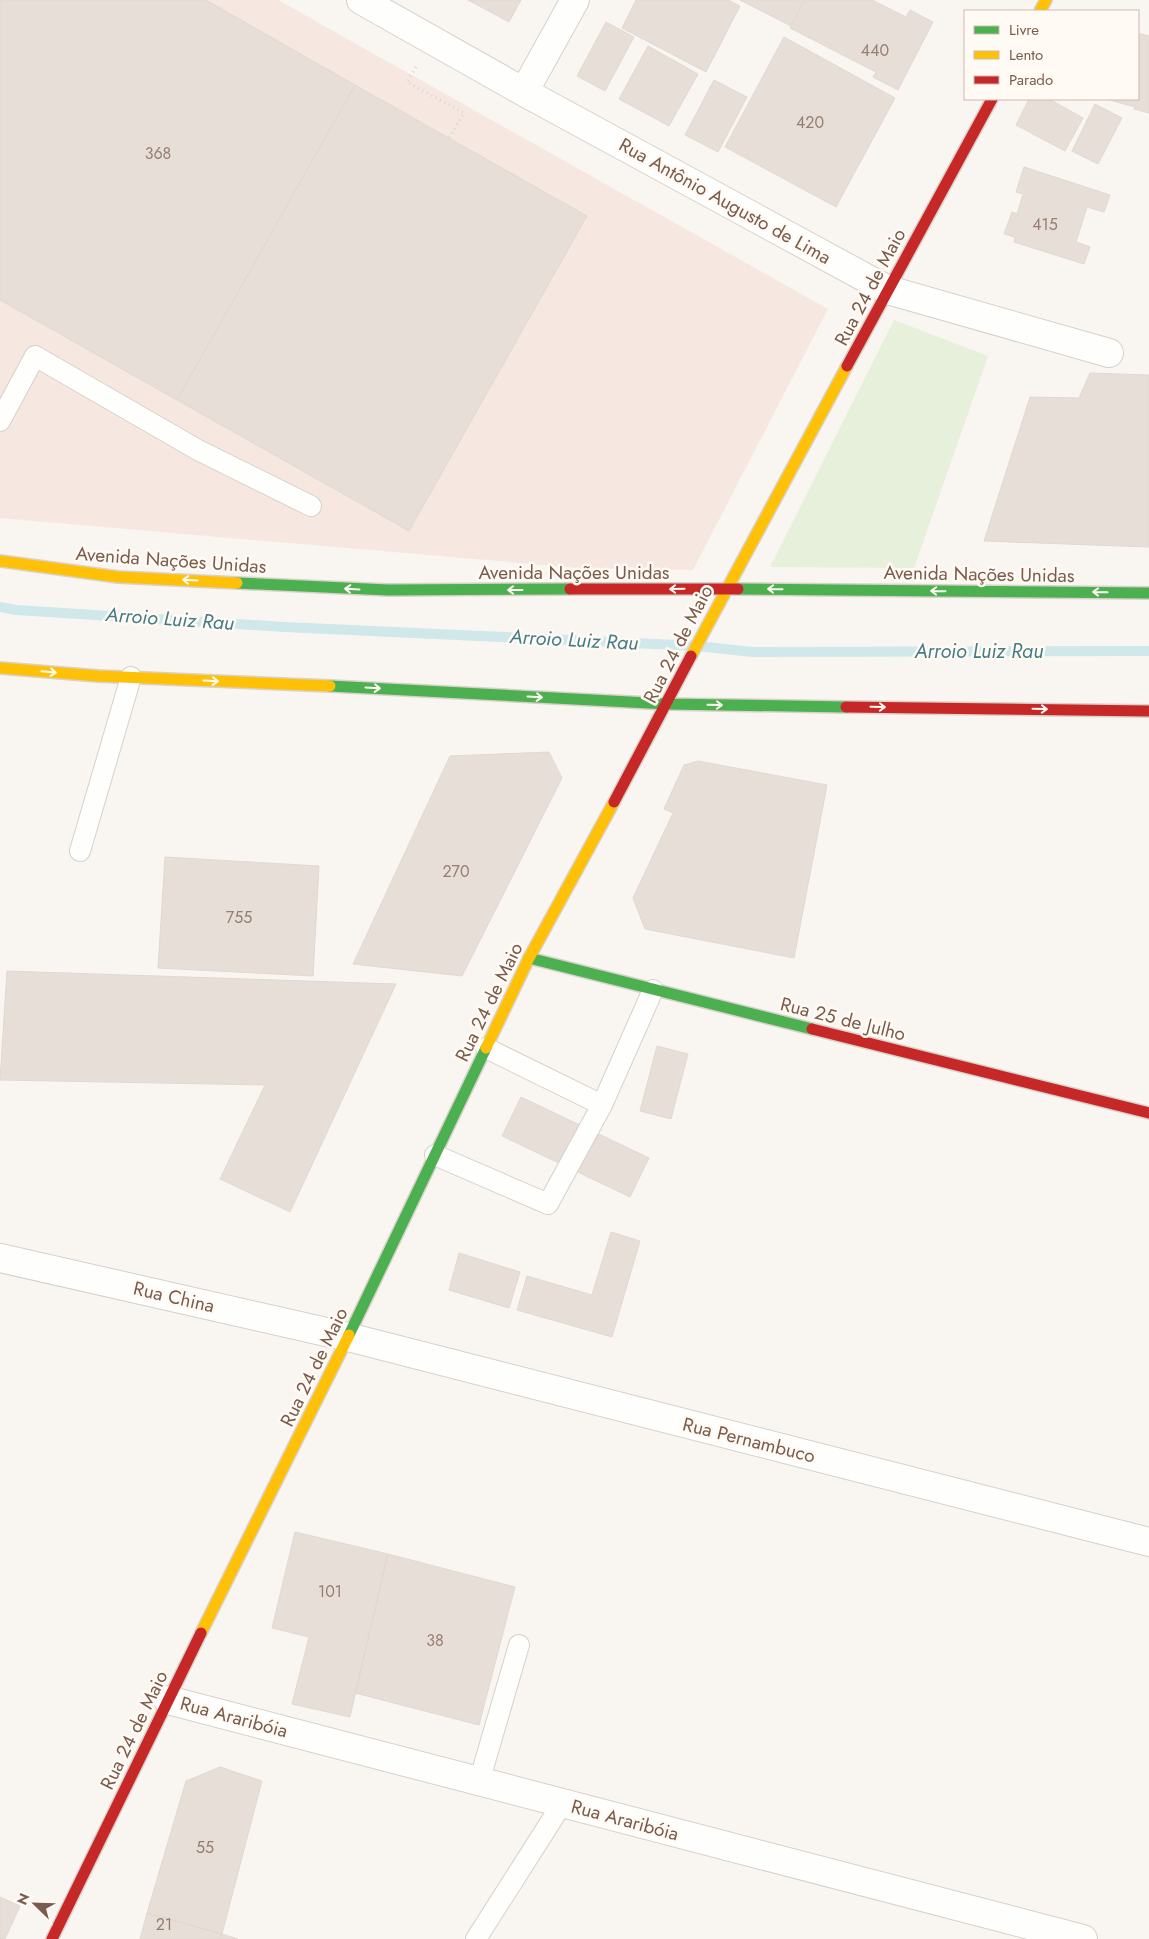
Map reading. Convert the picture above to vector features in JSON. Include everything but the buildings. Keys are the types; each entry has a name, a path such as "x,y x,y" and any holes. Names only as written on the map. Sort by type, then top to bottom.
{"street":[{"name":"Rua Antônio Augusto de Lima","path":"361,0 524,92 888,290 1109,353"},
{"path":"524,92 575,0"},
{"name":"Rua 24 de Maio","path":"52,1939 168,1700 348,1338 529,958 667,704 726,589 991,100"},
{"name":"Avenida Nações Unidas","path":"0,561 118,577 388,590 726,589 1149,593"},
{"path":"0,668 131,677 667,704 1149,711"},
{"name":"Rua 25 de Julho","path":"529,958 1149,1113"},
{"name":"Rua China","path":"0,1258 348,1338"},
{"name":"Rua Pernambuco","path":"348,1338 1149,1542"},
{"name":"Rua Araribóia","path":"168,1700 1083,1939"}],"lane":[{"path":"0,421 34,356 198,450 311,506"},
{"path":"80,851 131,677"},
{"path":"435,1155 548,1204 602,1105 653,990"},
{"path":"486,1048 602,1105"},
{"path":"479,1782 519,1645"},
{"path":"476,1939 562,1804"}],"path":[{"path":"407,82 464,113 449,138"}],"shaded area":[{"path":"0,0 278,0 828,309 693,570 578,568 0,518"}],"green space":[{"path":"894,320 988,356 914,568 770,567"}],"waterway":[{"name":"Arroio Luiz Rau","path":"0,607 16,610 285,627 697,646 753,652 1149,651"}],"traffic: fast":[{"path":"237,583 388,590 570,589"},
{"path":"738,589 1149,593"},
{"path":"330,686 667,704 846,707"},
{"path":"529,958 812,1029"},
{"path":"349,1335 486,1048"}],"traffic: slow":[{"path":"1041,10 1046,0"},
{"path":"691,656 847,366"},
{"path":"0,561 118,577 237,583"},
{"path":"0,668 98,676 330,686"},
{"path":"486,1048 529,958 614,802"},
{"path":"201,1633 349,1335"}],"traffic: jam":[{"path":"847,366 991,100"},
{"path":"570,589 738,589"},
{"path":"614,802 691,656"},
{"path":"846,707 1149,711"},
{"path":"812,1029 1149,1113"},
{"path":"52,1939 201,1633"}]}
